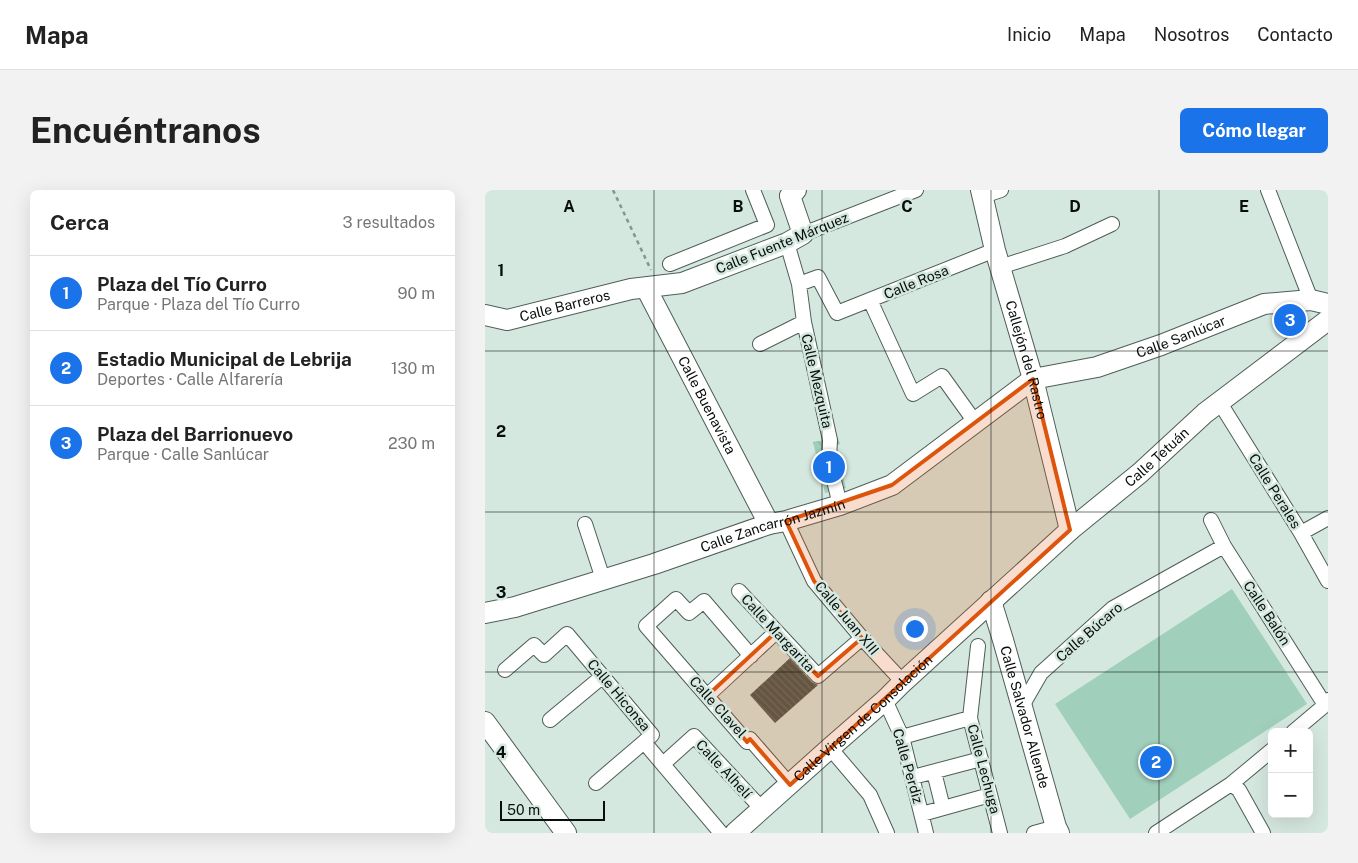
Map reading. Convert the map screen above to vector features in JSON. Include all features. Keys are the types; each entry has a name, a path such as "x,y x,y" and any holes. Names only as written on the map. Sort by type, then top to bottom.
{"street":[{"path":"670,264 767,225 755,190"},
{"path":"795,238 790,196 796,190"},
{"name":"Calle Fuente Márquez","path":"649,279 682,284 917,190"},
{"path":"1268,190 1319,302"},
{"name":"Callejón del Rastro","path":"989,192 997,258 1033,379 1070,530"},
{"name":"Calle Rosa","path":"799,284 819,277 837,313 997,258 1065,246 1112,224"},
{"name":"Calle Mezquita","path":"795,238 804,322 830,440 829,460 840,505"},
{"name":"Calle Barreros","path":"485,315 507,320 631,289 649,279"},
{"name":"Calle Buenavista","path":"649,279 782,526"},
{"path":"871,300 913,394 942,376 975,422"},
{"name":"Calle Sanlúcar","path":"1033,379 1097,366 1161,344 1264,304 1319,302"},
{"name":"Calle Tetuán","path":"991,601 1070,530 1140,473 1205,413 1328,320"},
{"name":"Calle Mezquita","path":"760,344 804,322"},
{"name":"Calle Zancarrón Jazmín","path":"485,613 515,607 782,526 892,485 1033,379"},
{"name":"Calle Perales","path":"1220,403 1301,533 1328,581"},
{"path":"1301,533 1328,518"},
{"name":"Calle Balón","path":"1211,520 1224,546 1327,702"},
{"path":"585,524 603,579"},
{"name":"Calle Juan XIII","path":"782,526 814,581 862,638 903,682"},
{"name":"Calle Búcaro","path":"1021,706 1041,674 1113,608 1224,546"},
{"name":"Calle Margarita","path":"739,591 817,676 862,638"},
{"name":"Calle Clavel","path":"751,656 704,601 689,613 676,599 646,626 747,742 750,738 790,785"},
{"name":"Calle Virgen de Consolación","path":"735,833 885,700 991,601"},
{"name":"Calle Salvador Allende","path":"991,601 1057,830"},
{"path":"707,696 776,632"},
{"name":"Calle Hiconsa","path":"505,670 534,645 544,655 567,634 603,676 648,739 663,764 721,833"},
{"name":"Calle Lechuga","path":"978,646 970,718 1000,833"},
{"path":"550,720 603,676"},
{"name":"Calle Perdiz","path":"885,700 902,737 926,833"},
{"path":"1298,728 1327,702"},
{"path":"902,737 970,718"},
{"path":"485,722 565,833"},
{"name":"Calle Alhelí","path":"663,764 694,736 762,809"},
{"path":"596,783 648,739"},
{"path":"830,748 870,795 887,833"},
{"path":"1159,832 1231,784 1268,753"},
{"path":"913,777 981,759"},
{"path":"934,772 943,808"},
{"path":"1231,784 1239,790 1263,833"},
{"path":"922,814 990,795"},
{"path":"1034,833 1057,830"}],"path":[{"path":"613,190 649,279"}],"highlighted area":[{"path":"1033,379 1070,530 790,785 750,739 747,742 707,696 776,632 818,676 862,638 814,581 786,521 892,485"}],"green space":[{"path":"1294,309 1301,323 1285,331 1278,317"},
{"path":"838,438 840,444 835,446 846,488 825,493 813,442"},
{"path":"1232,589 1307,704 1130,819 1055,704"}],"building":[{"path":"790,658 812,682 818,685 775,723 750,695"}],"place":[{"name":"Plaza del Barrionuevo","path":"1290,320"},
{"name":"Plaza del Tío Curro","path":"829,467"},
{"name":"Estadio Municipal de Lebrija","path":"1156,762"}]}
